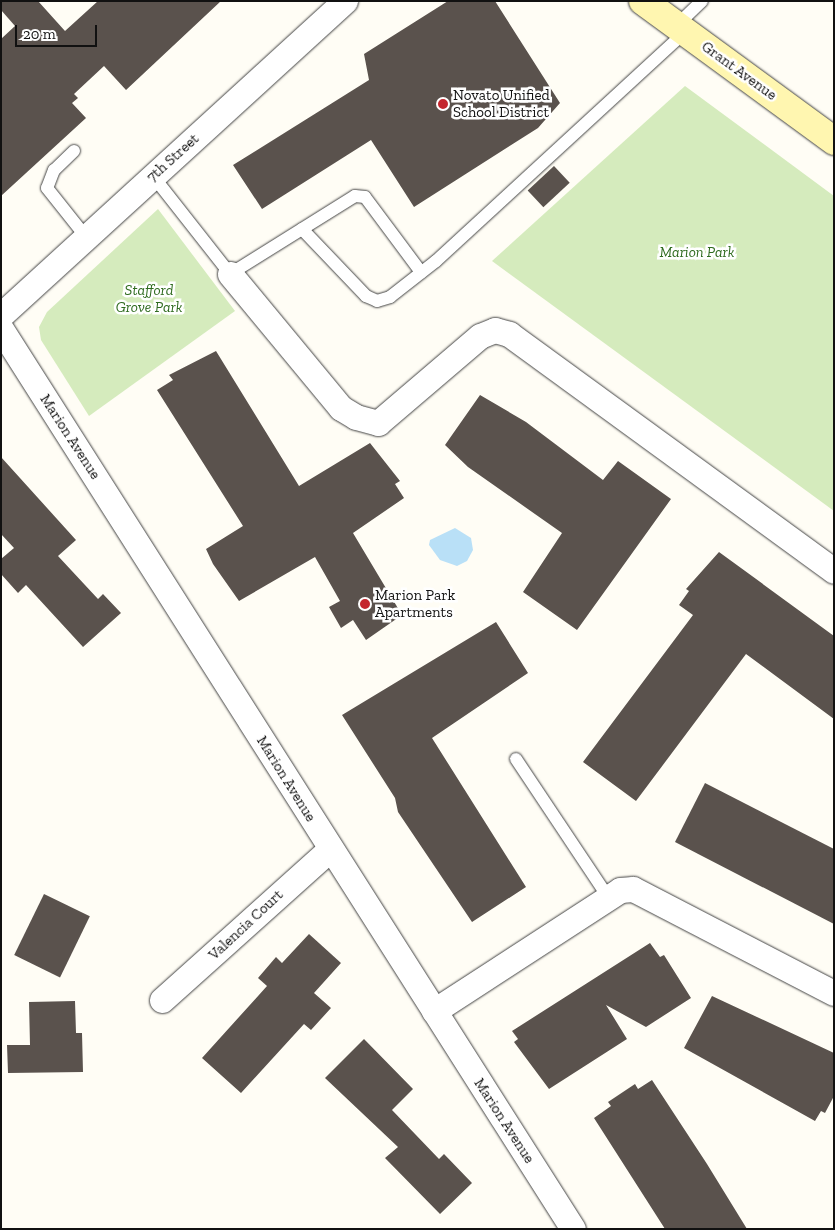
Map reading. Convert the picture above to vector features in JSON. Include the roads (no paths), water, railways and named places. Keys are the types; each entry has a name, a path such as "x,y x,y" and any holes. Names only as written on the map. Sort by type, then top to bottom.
{"street":[{"name":"7th Street","path":"1,315 345,1"},
{"name":"Grant Avenue","path":"643,1 834,141"},
{"path":"230,274 341,408 356,417 378,423 480,336 495,330 509,334 834,571"},
{"name":"Marion Avenue","path":"1,329 573,1229"},
{"name":"Valencia Court","path":"162,1000 330,849"},
{"path":"434,1012 608,897 620,890 633,889 834,993"}],"lane":[{"path":"302,229 366,296 378,301 421,272 681,29 702,1"},
{"path":"74,151 54,170 47,188 86,237"},
{"path":"153,176 230,274 354,196 365,197 421,272"},
{"path":"516,759 608,897"}],"water":[{"path":"455,528 471,538 473,550 467,561 457,566 440,560 429,545 430,540"}],"place":[{"name":"Novato Unified School District","path":"443,104"},
{"name":"Marion Park Apartments","path":"365,604"}],"park label":[{"name":"Marion Park","path":"697,253"},
{"name":"Stafford Grove Park","path":"149,298"}]}
